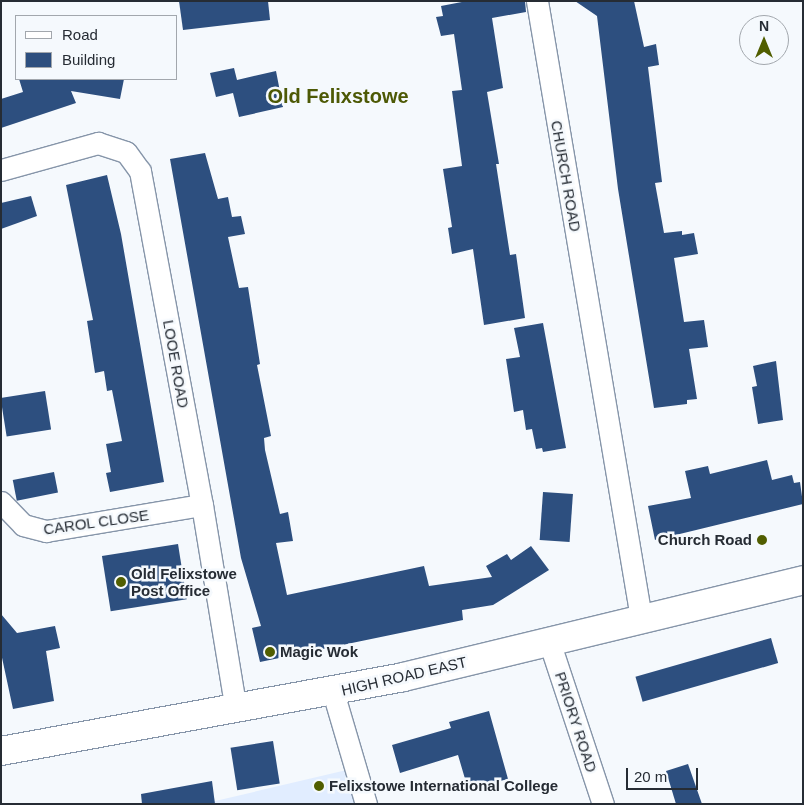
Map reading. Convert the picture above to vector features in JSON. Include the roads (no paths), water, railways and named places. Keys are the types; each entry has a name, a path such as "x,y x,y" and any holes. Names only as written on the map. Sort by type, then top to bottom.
{"street":[{"name":"CHURCH ROAD","path":"537,1 641,618"},
{"name":"LOOE ROAD","path":"1,170 98,142 119,148 136,164 144,188 202,505 236,710"},
{"name":"CAROL CLOSE","path":"1,502 23,525 46,531 202,505"},
{"name":"HIGH ROAD EAST","path":"1,751 333,692 803,580"},
{"name":"PRIORY ROAD","path":"549,641 602,804"},
{"path":"333,692 366,804"}],"place":[{"name":"Church Road","path":"762,540"},
{"name":"Old Felixstowe Post Office","path":"121,582"},
{"name":"Magic Wok","path":"270,652"},
{"name":"Felixstowe International College","path":"319,786"}],"district":[{"name":"Old Felixstowe","path":"338,96"}]}
